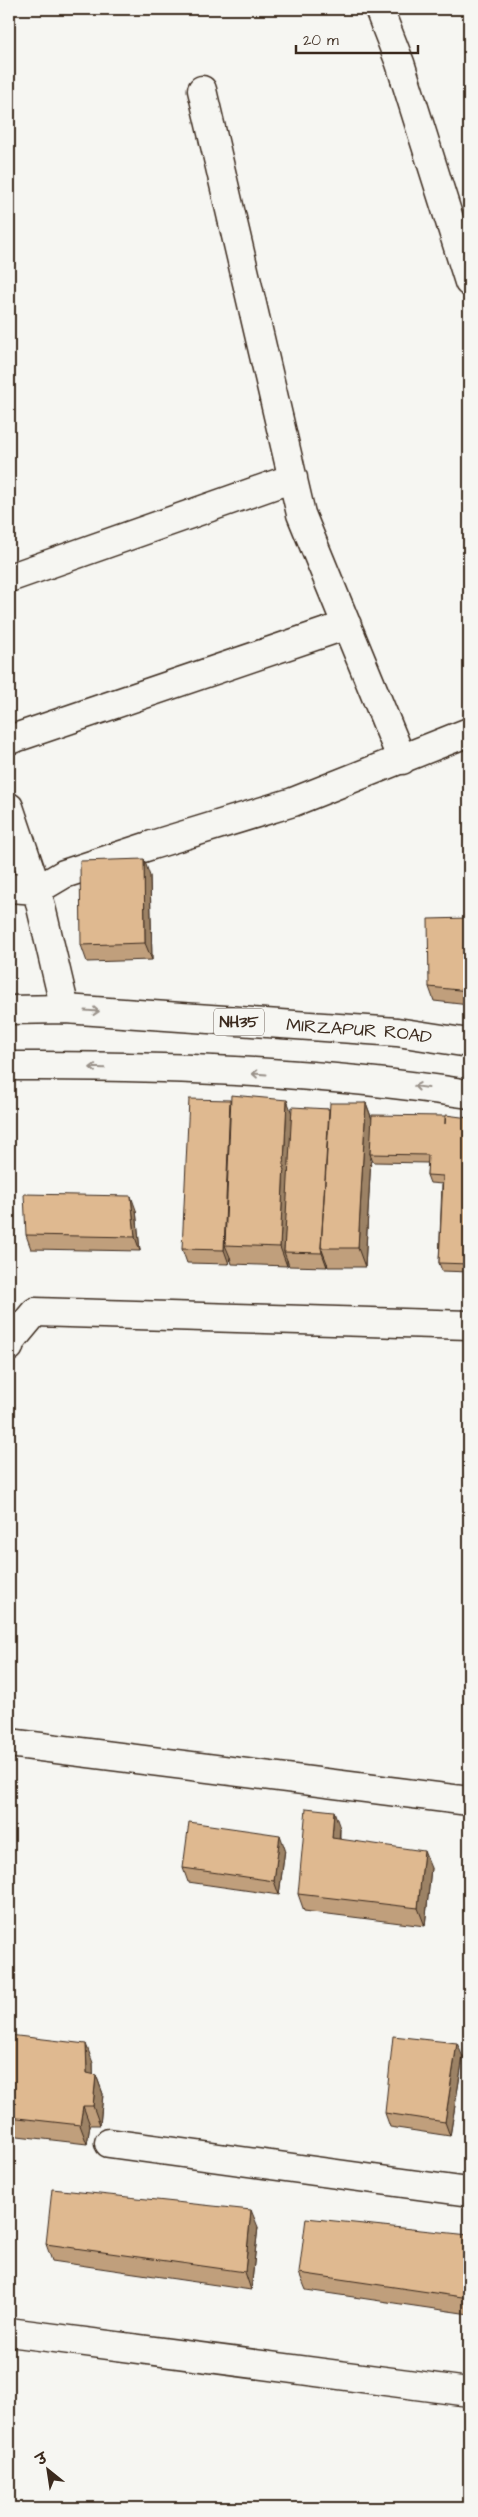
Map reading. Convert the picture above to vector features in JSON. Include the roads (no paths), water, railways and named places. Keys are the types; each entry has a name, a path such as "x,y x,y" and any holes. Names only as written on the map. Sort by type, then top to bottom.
{"main road":[{"path":"379,9 400,63 469,282"},
{"path":"202,90 302,514 402,760"},
{"path":"9,578 293,478"},
{"path":"9,740 347,625"},
{"path":"9,888 38,890 64,874 293,802 469,732"},
{"path":"9,807 38,890 65,1009"},
{"name":"MIRZAPUR ROAD","path":"9,1010 65,1009 397,1032 469,1043"},
{"path":"9,1066 232,1072 416,1086 469,1094"},
{"path":"9,1347 10,1342 35,1312 469,1325"},
{"path":"9,1743 469,1801"},
{"path":"109,2144 469,2192"},
{"path":"9,2332 469,2392"}]}
